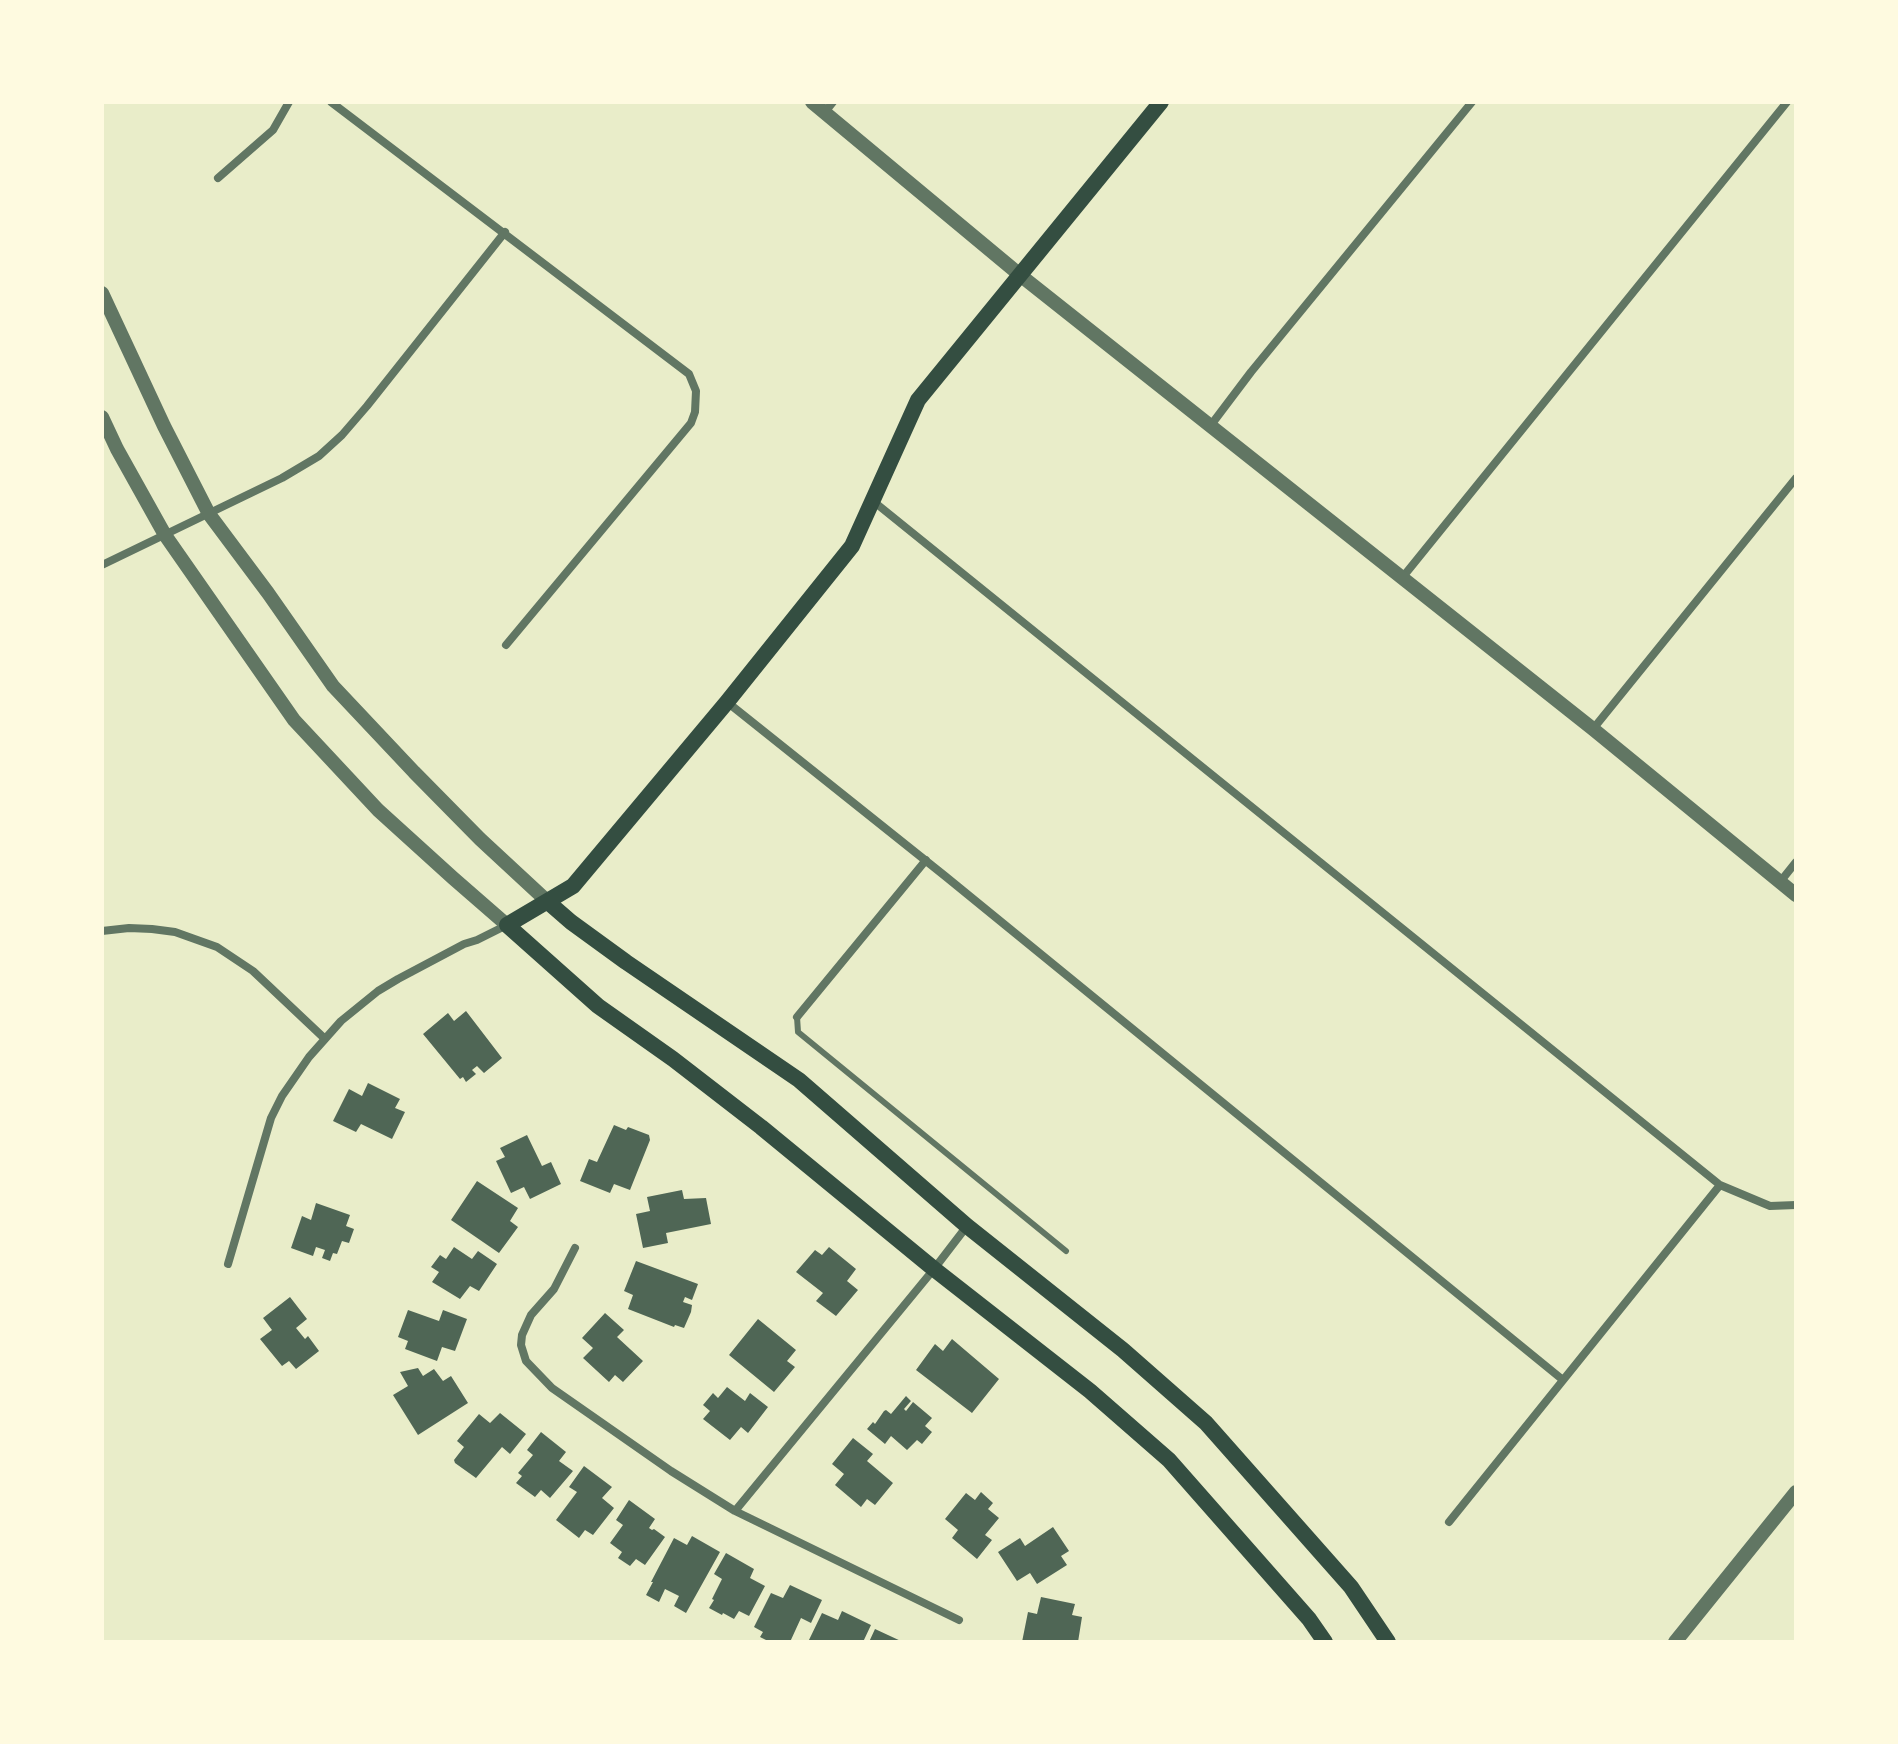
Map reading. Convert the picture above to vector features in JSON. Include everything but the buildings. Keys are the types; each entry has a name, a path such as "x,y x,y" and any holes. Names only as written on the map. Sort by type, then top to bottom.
{"main road":[{"path":"1161,102 918,400 852,546 573,886 507,925 598,1006 761,1127 934,1269 1090,1391 1169,1460 1309,1619 1325,1642"},
{"path":"548,902 639,971 799,1080 967,1226 1123,1350 1206,1423 1351,1587 1388,1642"}],"street":[{"path":"218,178 273,130 289,102"},
{"path":"331,102 689,374 696,391 691,423 506,645"},
{"path":"812,102 829,107 1020,275 1593,729 1796,895"},
{"path":"1211,425 1472,102"},
{"path":"1402,578 1787,102"},
{"path":"102,565 282,478 319,456 342,435 505,232"},
{"path":"102,293 209,514 333,686 425,784 548,902"},
{"path":"102,417 165,535 294,720 378,810 507,925 398,979 359,1005 324,1038 295,1076 271,1118 228,1264"},
{"path":"1593,729 1796,478"},
{"path":"873,501 1720,1185 1770,1206 1796,1205"},
{"path":"727,702 926,860 1563,1380"},
{"path":"797,1017 926,860"},
{"path":"1780,882 1796,862"},
{"path":"102,931 129,928 175,932 217,947 253,971 324,1038"},
{"path":"1449,1522 1720,1185"},
{"path":"735,1511 967,1226"},
{"path":"575,1248 554,1289 531,1315 522,1335 521,1345 526,1361 552,1388 671,1471 735,1511 959,1620"},
{"path":"1675,1642 1796,1492"}],"lane":[{"path":"797,1017 798,1032 1066,1251"}]}
